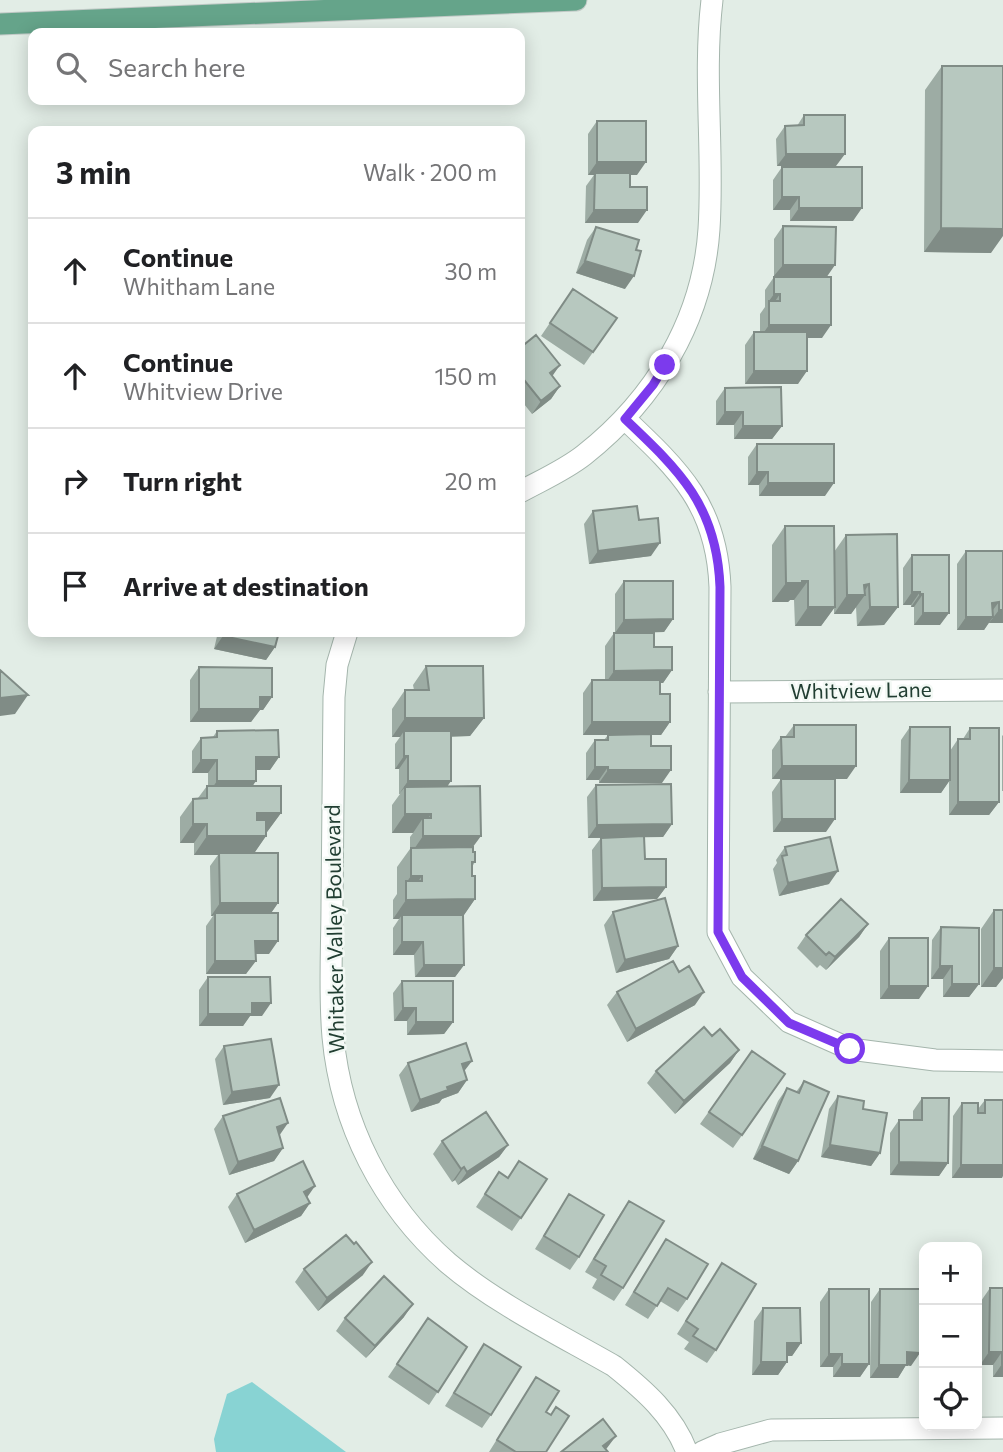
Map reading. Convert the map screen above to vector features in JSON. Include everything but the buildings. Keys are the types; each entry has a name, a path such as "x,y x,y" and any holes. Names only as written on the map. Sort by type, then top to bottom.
{"main road":[{"path":"0,24 576,0"}],"street":[{"path":"525,489 570,465 625,419 653,385 675,350 692,310 701,279 709,215 712,0"},
{"path":"625,419 681,476 701,506 716,551 719,577 718,932 742,977 789,1023 850,1049 935,1060 1003,1061"},
{"name":"Whitaker Valley Boulevard","path":"345,637 337,665 334,697 332,1006 336,1067 348,1113 360,1143 382,1186 408,1222 435,1251 485,1291 614,1366 633,1381 666,1415 687,1452"},
{"name":"Whitview Lane","path":"719,692 1003,690"},
{"path":"702,1452 720,1444 771,1430 1003,1428"}],"water":[{"path":"252,1382 346,1452 216,1452 214,1439 227,1394"}],"route":[{"path":"665,365 653,385 625,419 667,460 694,494 701,506 716,551 720,587 718,932 742,977 789,1023 850,1049"}]}
